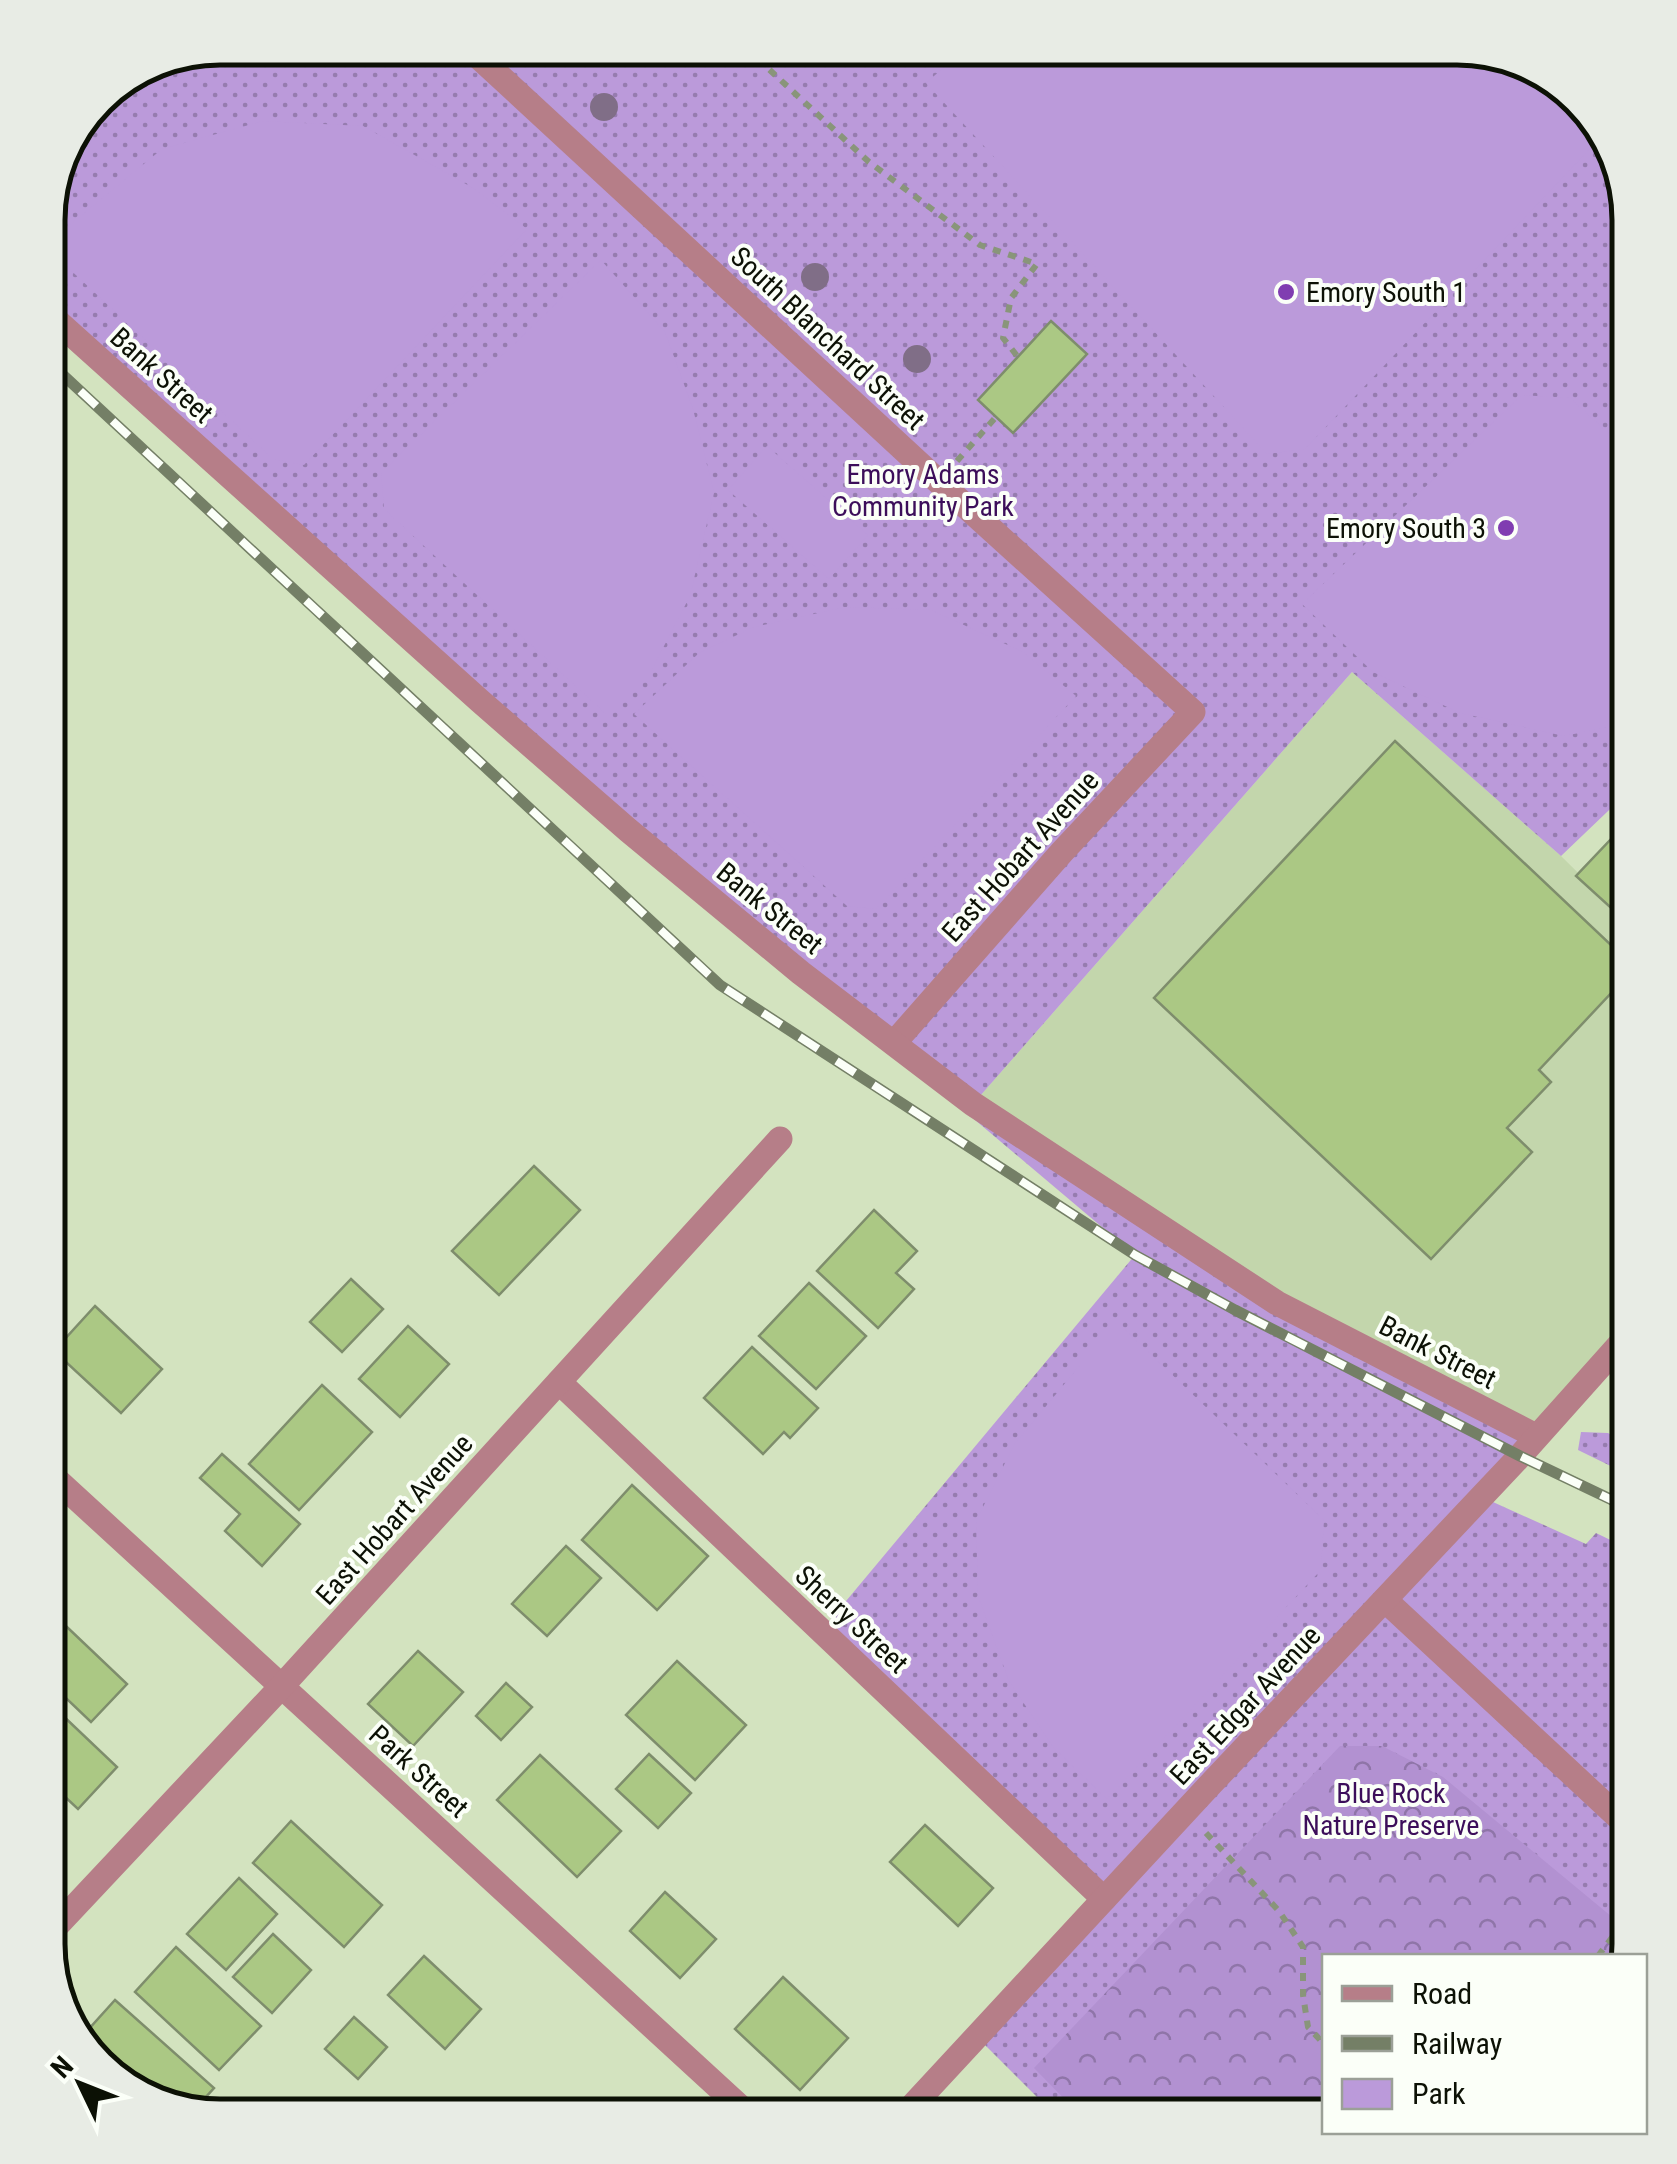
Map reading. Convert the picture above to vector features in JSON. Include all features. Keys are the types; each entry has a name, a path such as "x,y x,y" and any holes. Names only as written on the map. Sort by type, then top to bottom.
{"street":[{"name":"South Blanchard Street","path":"487,65 1194,712"},
{"name":"Bank Street","path":"65,328 480,702 614,817 801,973 973,1104 1277,1303 1536,1436"},
{"name":"East Hobart Avenue","path":"894,1043 1062,852 1194,712"},
{"name":"East Hobart Avenue","path":"65,1918 780,1140"},
{"name":"East Edgar Avenue","path":"919,2099 1612,1354"},
{"name":"Sherry Street","path":"559,1382 1104,1900"},
{"name":"Park Street","path":"65,1488 731,2099"},
{"path":"1385,1600 1612,1810"}],"path":[{"path":"764,65 869,162 980,246 1037,264 1010,298 1002,338 1018,357"},
{"path":"940,482 996,417"},
{"path":"1185,1812 1280,1911 1303,1947 1303,1995 1308,2026 1322,2042"}],"shaded area":[{"path":"1352,672 1561,856 1612,906 1612,1353 1520,1456 973,1104"}],"green space":[{"name":"Emory Adams Community Park","path":"220,65 1467,65 1507,73 1535,86 1567,110 1600,160 1611,200 1612,807 1561,856 1352,672 973,1104 1277,1303 1536,1436 1482,1497 1586,1544 1596,1533 1612,1541 1612,1954 1322,1954 1322,2099 1039,2099 977,2037 1104,1899 821,1631 1135,1255 801,973 65,327 65,210 70,180 81,151 97,126 118,103 142,86 170,73"},
{"name":"Emory South 1","path":"947,65 1467,65 1507,73 1535,86 1567,110 1593,146 1305,449 1267,454 926,83"},
{"path":"263,121 363,126 473,188 527,229 304,465 273,459 65,265 65,229 162,149"},
{"path":"601,260 665,332 693,409 714,493 690,596 651,671 607,715 384,509 381,473"},
{"name":"Emory South 3","path":"1522,395 1570,398 1612,436 1612,726 1564,736 1460,713 1373,672 1302,604"},
{"path":"767,446 868,535 829,579 728,490"},
{"path":"846,607 931,610 1023,652 1076,696 876,909 847,906 634,714 699,653 754,627"},
{"path":"1120,1325 1324,1520 1321,1570 1107,1799 1053,1747 1009,1681 978,1596 976,1521 1014,1445 1080,1365"},
{"path":"1581,1432 1608,1433 1612,1435 1612,1467 1578,1450"},
{"name":"Blue Rock Nature Preserve","path":"1340,1746 1382,1746 1443,1777 1612,1917 1612,1954 1322,1954 1322,2099 1064,2099 1034,2068"}],"building":[{"path":"1051,321 1087,354 1013,433 978,400"},
{"path":"1395,741 1612,946 1612,992 1539,1070 1551,1082 1507,1128 1532,1152 1431,1259 1154,998"},
{"path":"1612,838 1612,909 1576,876"},
{"path":"534,1166 580,1210 499,1295 452,1251"},
{"path":"874,1210 917,1251 896,1273 914,1289 878,1328 817,1271"},
{"path":"351,1279 383,1309 342,1352 310,1322"},
{"path":"809,1283 866,1336 816,1389 759,1336"},
{"path":"95,1306 162,1369 121,1413 65,1361 65,1339"},
{"path":"408,1326 449,1364 400,1417 359,1379"},
{"path":"752,1347 818,1408 790,1438 784,1432 763,1454 704,1398"},
{"path":"322,1385 372,1432 299,1510 249,1464"},
{"path":"222,1454 300,1524 262,1566 225,1531 240,1514 200,1478"},
{"path":"632,1485 708,1556 657,1610 582,1540"},
{"path":"566,1546 601,1578 547,1636 512,1604"},
{"path":"65,1625 127,1684 91,1722 65,1697"},
{"path":"418,1651 463,1692 413,1746 368,1704"},
{"path":"677,1661 746,1725 695,1780 626,1715"},
{"path":"506,1683 532,1707 501,1740 476,1716"},
{"path":"65,1718 117,1767 78,1809 65,1797"},
{"path":"649,1754 691,1793 658,1828 616,1789"},
{"path":"540,1755 621,1831 577,1877 497,1800"},
{"path":"291,1821 382,1905 344,1947 253,1863"},
{"path":"925,1825 993,1888 958,1926 890,1862"},
{"path":"239,1878 277,1914 226,1970 187,1934"},
{"path":"665,1892 716,1939 680,1978 630,1931"},
{"path":"273,1934 311,1970 272,2013 233,1977"},
{"path":"176,1947 261,2026 219,2070 135,1992"},
{"path":"424,1956 481,2009 445,2049 388,1995"},
{"path":"783,1977 848,2038 800,2090 735,2029"},
{"path":"115,2000 214,2088 205,2098 160,2087 130,2070 130,2034 94,2034 91,2030"},
{"path":"354,2017 387,2047 358,2079 325,2049"}],"railway":[{"path":"65,377 720,985 1135,1255 1235,1310 1612,1500"}],"place":[{"name":"Emory South 1","path":"1286,292"},
{"name":"Emory South 3","path":"1506,528"}]}
